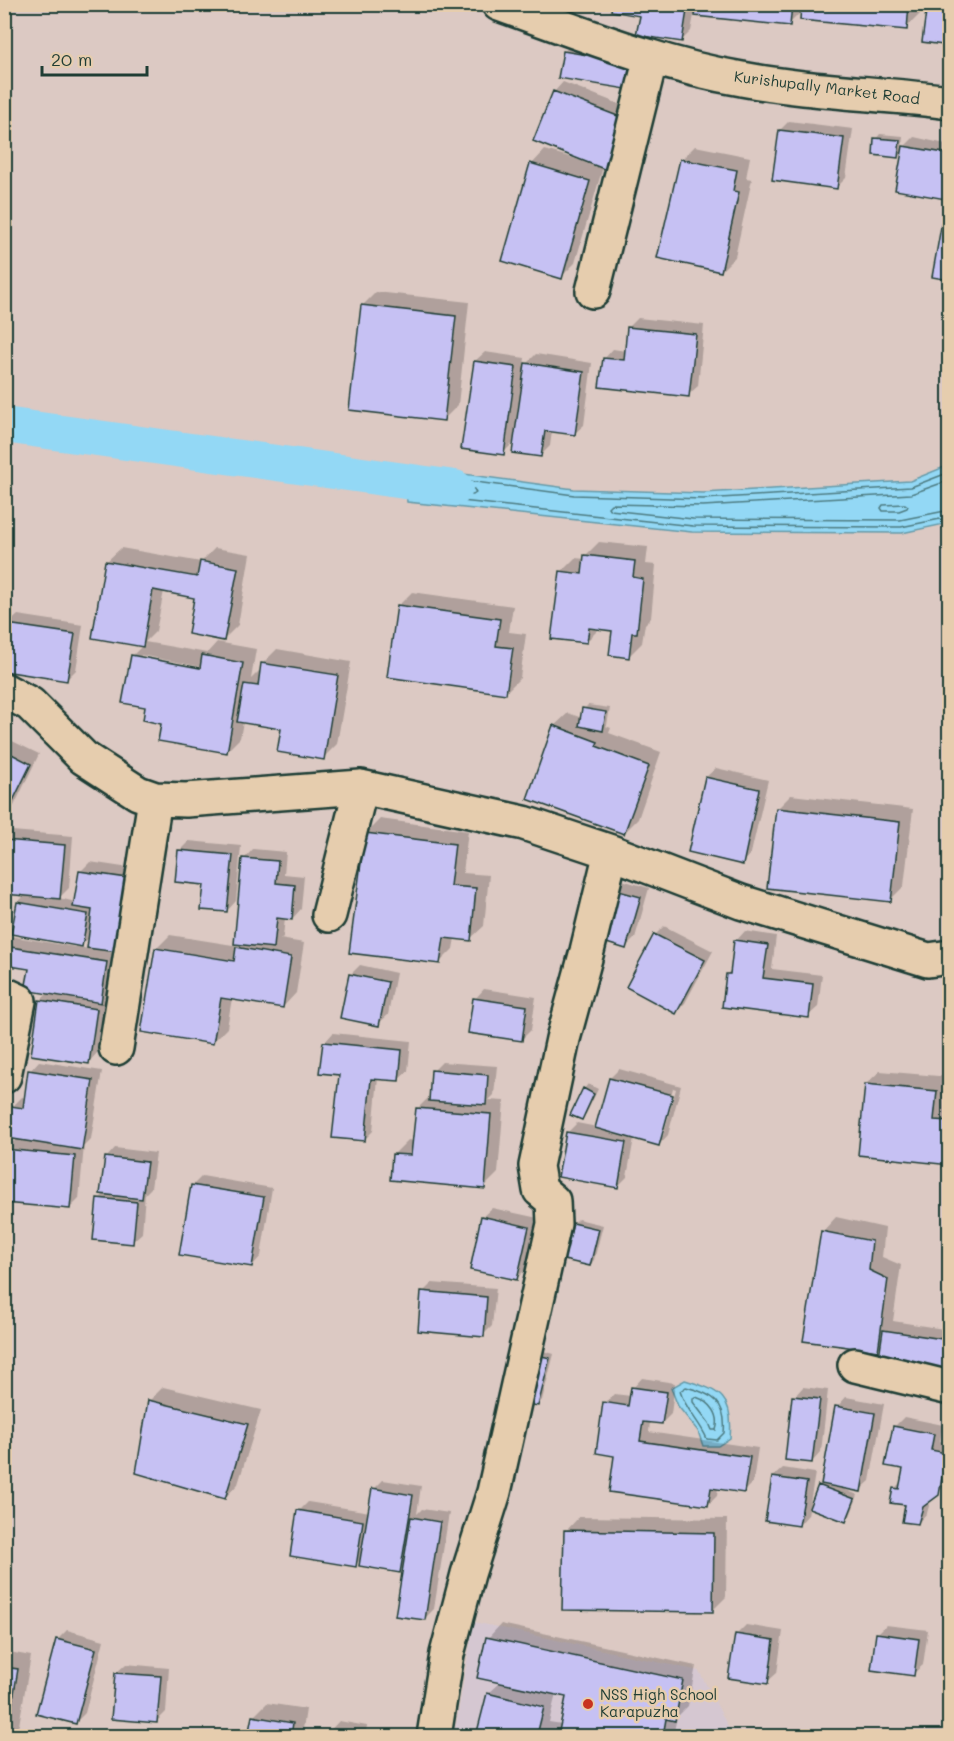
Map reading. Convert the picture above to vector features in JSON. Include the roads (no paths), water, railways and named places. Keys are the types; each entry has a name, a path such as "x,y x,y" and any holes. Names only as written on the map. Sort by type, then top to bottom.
{"street":[{"name":"Kurishupally Market Road","path":"499,4 689,68 796,87 950,102"},
{"path":"593,291 651,57"},
{"path":"4,690 30,704 84,758 138,793 155,799 186,800 361,787 524,823 611,852 752,906 928,960 950,957"},
{"path":"329,915 361,787"},
{"path":"116,1048 155,799"},
{"path":"434,1737 447,1654 468,1574 494,1492 555,1224 553,1200 540,1190 536,1166 563,1039 611,852"},
{"path":"4,994 19,1001 4,1076"},
{"path":"855,1365 950,1388"}],"water":[{"path":"949,465 949,523 902,533 692,532 407,502 405,466 574,489 703,493 910,481"},
{"path":"685,1380 716,1392 727,1405 731,1424 730,1438 718,1446 703,1446 698,1431 678,1406 671,1388"}],"waterway":[{"path":"4,425 455,488"}],"place":[{"name":"NSS High School Karapuzha","path":"588,1704"}]}
